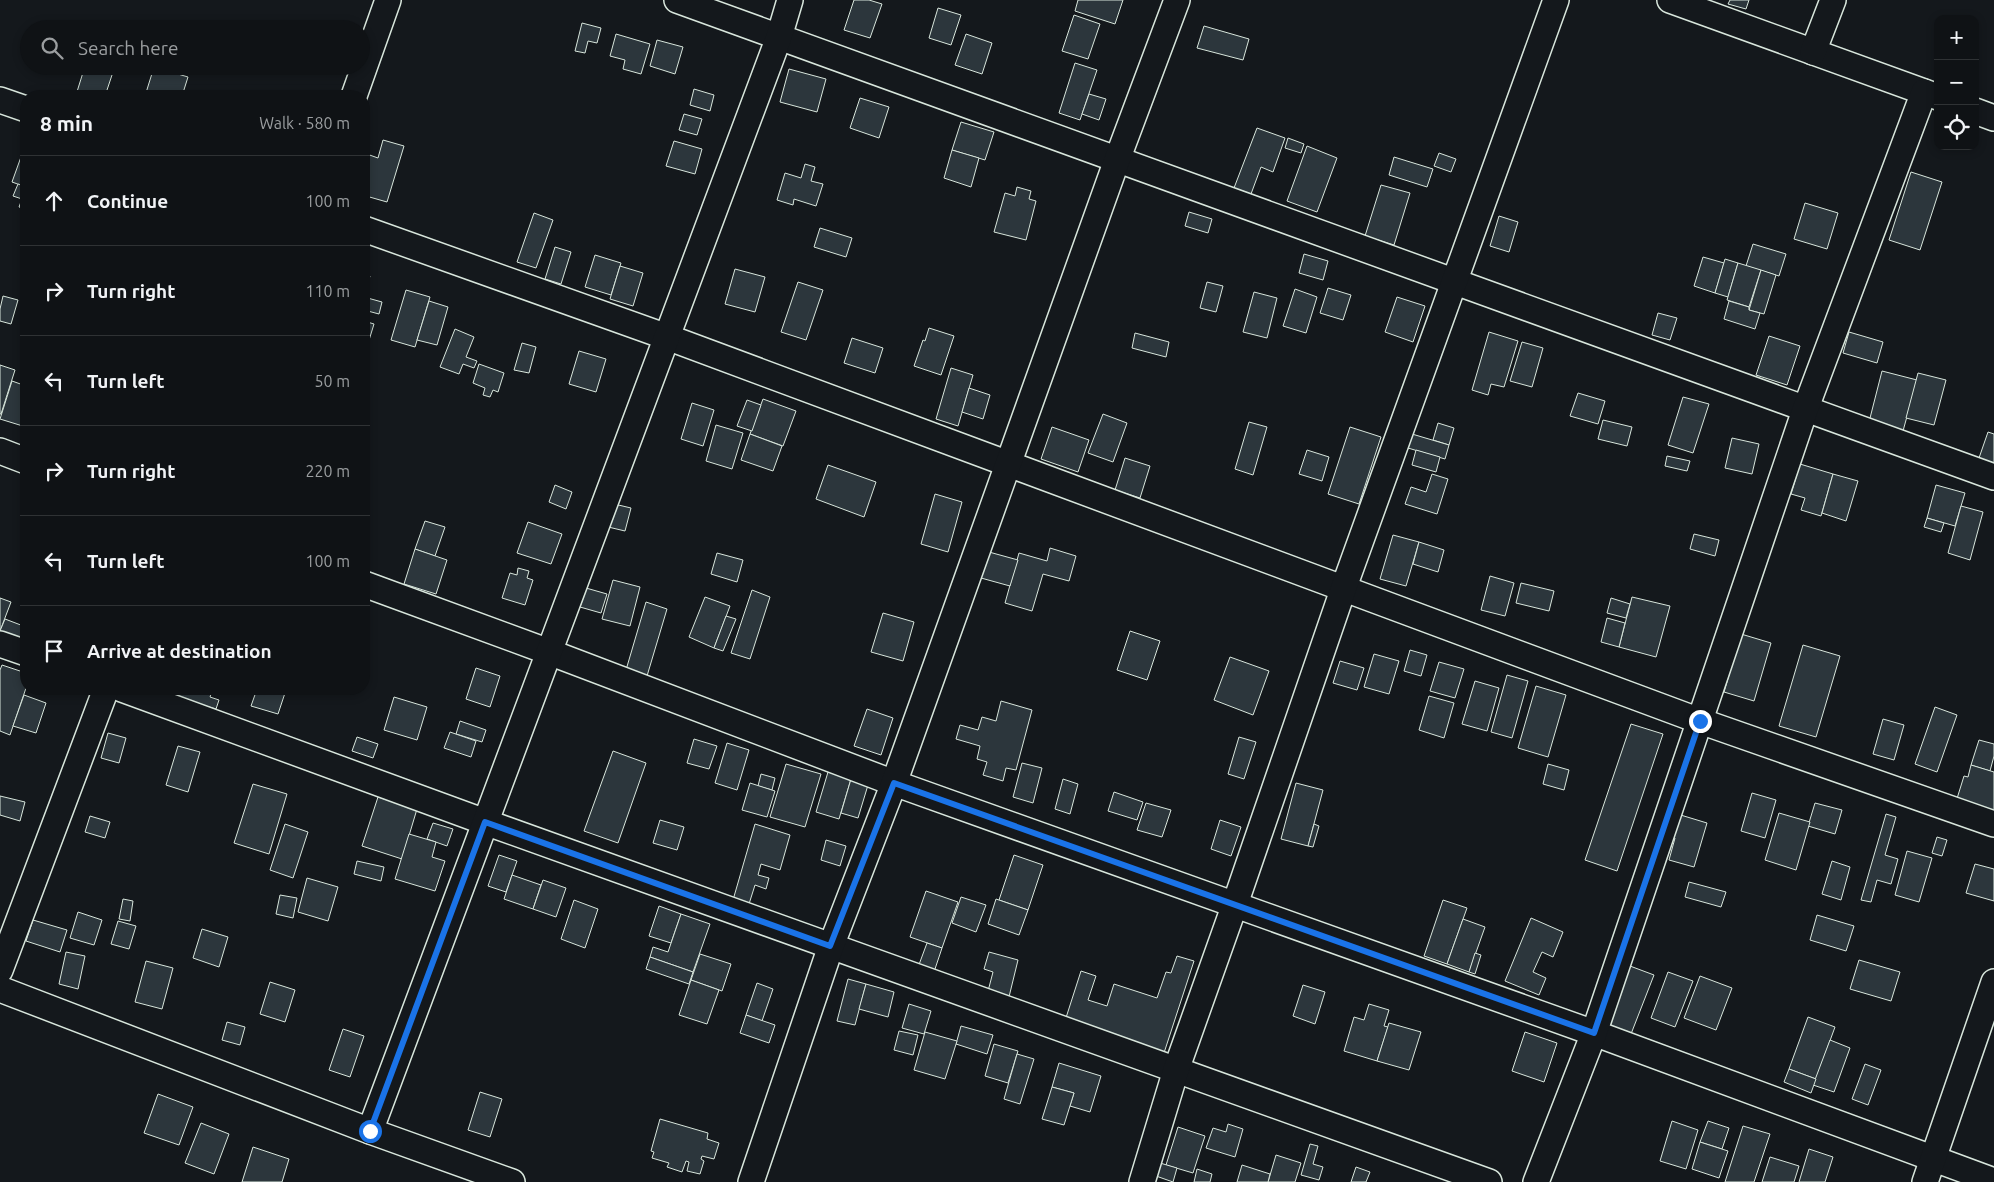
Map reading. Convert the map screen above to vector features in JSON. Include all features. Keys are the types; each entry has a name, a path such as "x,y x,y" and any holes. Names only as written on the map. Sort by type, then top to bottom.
{"street":[{"path":"370,51 388,0"},
{"path":"677,0 1994,477"},
{"path":"370,1131 667,337 778,38 790,0"},
{"path":"751,1182 830,946 894,783 1117,160 1177,0"},
{"path":"1142,1182 1176,1070 1344,587 1556,0"},
{"path":"1536,1182 1594,1033 1805,410 1931,95 1670,0"},
{"path":"1813,52 1833,0"},
{"path":"356,90 361,75"},
{"path":"0,100 20,108"},
{"path":"1979,112 1994,118"},
{"path":"370,232 667,337 1344,587 1700,721 1994,824"},
{"path":"0,451 20,459"},
{"path":"370,586 894,783 1594,1033 1994,1181"},
{"path":"0,644 20,651"},
{"path":"0,970 104,695"},
{"path":"138,695 485,822 1489,1182"},
{"path":"1925,1182 1994,982"},
{"path":"0,989 370,1131 512,1182"}],"building":[{"path":"854,0 869,0 882,4 870,38 844,30"},
{"path":"1078,0 1123,0 1115,24 1075,11"},
{"path":"1730,0 1749,0 1746,9 1728,4"},
{"path":"938,8 961,15 951,45 929,38"},
{"path":"1074,15 1100,24 1088,59 1062,51"},
{"path":"582,23 601,28 597,43 588,41 585,53 575,51"},
{"path":"1204,26 1249,39 1243,60 1197,48"},
{"path":"616,34 650,44 641,74 623,69 625,60 610,56"},
{"path":"966,34 992,43 982,74 955,65"},
{"path":"657,40 683,47 675,74 650,66"},
{"path":"1075,63 1097,70 1080,120 1059,113"},
{"path":"789,69 826,79 817,112 780,102"},
{"path":"82,75 112,75 107,90 78,90"},
{"path":"152,75 181,75 188,77 184,90 147,90"},
{"path":"694,89 714,95 710,111 690,105"},
{"path":"1089,94 1106,99 1099,120 1082,114"},
{"path":"860,98 889,107 879,138 850,128"},
{"path":"684,114 702,119 697,135 679,130"},
{"path":"961,122 994,132 985,160 952,150"},
{"path":"1257,128 1285,138 1273,172 1261,167 1251,194 1234,188"},
{"path":"1288,138 1304,144 1301,153 1285,148"},
{"path":"383,140 404,146 387,202 370,197 370,155 378,158"},
{"path":"674,141 702,149 695,174 666,166"},
{"path":"1307,146 1337,158 1317,212 1287,201"},
{"path":"952,150 979,158 971,187 944,178"},
{"path":"1439,153 1456,159 1451,172 1434,166"},
{"path":"1394,157 1433,169 1427,187 1389,175"},
{"path":"20,160 20,185 12,182"},
{"path":"805,164 815,167 811,181 823,184 816,206 794,199 793,205 777,200 785,173 801,178"},
{"path":"1911,172 1942,182 1920,250 1889,240"},
{"path":"18,184 20,185 20,198 13,196"},
{"path":"1381,185 1410,193 1394,245 1365,236"},
{"path":"1017,187 1031,191 1029,199 1036,201 1026,240 994,232 1005,193 1015,196"},
{"path":"1805,203 1838,213 1827,249 1794,239"},
{"path":"1189,212 1212,219 1208,233 1185,226"},
{"path":"534,213 553,220 536,268 517,262"},
{"path":"1499,216 1518,222 1509,252 1490,246"},
{"path":"820,228 852,238 846,257 814,247"},
{"path":"1753,244 1786,254 1779,276 1746,266"},
{"path":"555,247 571,252 561,284 545,279"},
{"path":"1304,254 1328,261 1323,280 1299,273"},
{"path":"595,255 621,263 611,295 585,287"},
{"path":"1703,257 1724,263 1715,293 1694,286"},
{"path":"1725,259 1738,263 1728,297 1715,293"},
{"path":"1738,263 1761,270 1749,307 1727,300"},
{"path":"620,266 643,273 633,306 610,299"},
{"path":"735,269 765,277 755,312 725,304"},
{"path":"1761,270 1776,275 1764,314 1749,310"},
{"path":"798,282 823,290 806,340 781,332"},
{"path":"1207,282 1223,286 1216,312 1200,308"},
{"path":"1328,288 1351,295 1343,320 1320,313"},
{"path":"1295,289 1317,297 1306,333 1283,326"},
{"path":"406,290 430,297 415,347 391,340"},
{"path":"1254,292 1277,298 1267,338 1243,332"},
{"path":"3,296 18,300 11,324 0,321"},
{"path":"1397,297 1425,306 1413,342 1385,332"},
{"path":"370,299 382,302 379,314 370,312"},
{"path":"429,301 448,307 437,345 417,340"},
{"path":"1729,301 1749,307 1749,310 1760,313 1755,329 1724,319"},
{"path":"1658,313 1677,318 1670,340 1652,335"},
{"path":"370,323 374,324 370,337"},
{"path":"929,328 954,336 941,375 914,366"},
{"path":"455,329 474,337 466,357 477,361 474,368 463,364 459,374 440,367"},
{"path":"1489,332 1518,341 1504,387 1491,384 1488,395 1472,390"},
{"path":"1849,332 1883,342 1877,363 1843,353"},
{"path":"1135,333 1169,342 1166,357 1132,348"},
{"path":"1769,336 1800,346 1787,385 1756,375"},
{"path":"852,338 883,348 875,373 844,363"},
{"path":"1522,342 1543,348 1532,387 1510,381"},
{"path":"522,343 536,347 529,373 514,370"},
{"path":"579,351 606,359 596,392 569,384"},
{"path":"479,364 504,373 498,392 493,390 490,397 483,395 485,388 473,383"},
{"path":"0,365 15,370 1,414 0,414"},
{"path":"951,368 973,375 958,426 936,419"},
{"path":"1882,371 1917,380 1903,431 1869,422"},
{"path":"1918,373 1946,380 1934,425 1906,418"},
{"path":"12,381 20,384 20,425 0,419"},
{"path":"969,388 990,395 983,419 962,412"},
{"path":"1578,393 1605,401 1598,424 1570,416"},
{"path":"1683,397 1709,404 1693,453 1668,445"},
{"path":"763,399 796,411 783,446 750,434"},
{"path":"747,400 761,405 752,431 737,426"},
{"path":"692,403 714,410 703,446 681,439"},
{"path":"1103,414 1127,423 1113,462 1088,453"},
{"path":"1603,420 1632,427 1627,446 1598,439"},
{"path":"1249,422 1267,427 1253,475 1235,469"},
{"path":"1438,423 1454,428 1449,445 1433,440"},
{"path":"716,425 743,433 732,469 706,461"},
{"path":"1052,427 1089,440 1078,472 1041,459"},
{"path":"1350,427 1381,437 1359,504 1328,494"},
{"path":"1988,432 1994,434 1994,463 1979,458"},
{"path":"750,434 782,446 773,471 741,460"},
{"path":"1412,434 1449,445 1445,459 1408,448"},
{"path":"1732,438 1759,444 1752,474 1725,468"},
{"path":"1307,450 1329,457 1322,481 1299,474"},
{"path":"1416,450 1440,457 1436,472 1412,465"},
{"path":"1667,456 1690,461 1687,471 1665,466"},
{"path":"1125,458 1150,466 1140,498 1115,490"},
{"path":"1800,464 1833,474 1821,516 1801,510 1805,498 1791,494"},
{"path":"828,465 876,482 864,517 816,499"},
{"path":"1432,474 1448,479 1437,514 1405,504 1411,487 1426,492"},
{"path":"1833,474 1858,481 1846,521 1822,513"},
{"path":"555,485 572,492 566,509 549,502"},
{"path":"1936,485 1965,493 1955,526 1927,518"},
{"path":"935,494 962,502 948,552 921,544"},
{"path":"610,503 631,508 625,531 604,526"},
{"path":"1961,506 1983,512 1970,560 1948,553"},
{"path":"1927,518 1944,523 1941,532 1924,527"},
{"path":"425,521 445,527 435,556 415,549"},
{"path":"528,522 562,534 551,564 517,553"},
{"path":"1694,534 1719,540 1715,556 1690,549"},
{"path":"1393,535 1419,542 1406,586 1380,579"},
{"path":"1419,542 1444,550 1438,572 1413,564"},
{"path":"1050,548 1076,556 1069,581 1043,574 1032,611 1005,603 1019,553 1047,561"},
{"path":"415,549 447,560 436,594 404,584"},
{"path":"989,552 1018,560 1010,586 981,578"},
{"path":"717,553 743,560 737,582 711,574"},
{"path":"518,568 529,571 527,578 533,580 525,605 502,598 510,573 517,575"},
{"path":"1490,576 1514,583 1505,616 1481,610"},
{"path":"613,580 640,587 630,626 602,619"},
{"path":"1521,583 1554,591 1549,611 1516,603"},
{"path":"586,588 607,594 601,613 580,607"},
{"path":"752,590 770,597 750,659 731,653"},
{"path":"705,597 730,606 714,648 689,637"},
{"path":"1632,597 1670,606 1656,657 1619,647"},
{"path":"0,598 11,602 0,631"},
{"path":"1611,598 1630,604 1626,618 1607,613"},
{"path":"646,602 667,609 647,676 626,670"},
{"path":"883,613 914,622 903,661 871,652"},
{"path":"726,616 736,619 723,651 714,648"},
{"path":"1607,618 1625,623 1619,647 1601,642"},
{"path":"5,619 20,625 20,639 0,631"},
{"path":"1130,631 1160,641 1147,680 1117,670"},
{"path":"1741,634 1771,643 1754,701 1724,692"},
{"path":"1803,645 1840,656 1816,737 1779,726"},
{"path":"1410,650 1427,655 1421,676 1404,671"},
{"path":"1374,654 1399,661 1389,694 1364,687"},
{"path":"1230,657 1269,671 1253,715 1214,700"},
{"path":"1340,661 1364,668 1357,690 1333,683"},
{"path":"1439,662 1464,669 1455,698 1430,691"},
{"path":"2,665 20,671 20,695 24,695 10,735 0,731 0,670"},
{"path":"476,668 500,676 490,707 466,699"},
{"path":"1507,675 1528,681 1512,738 1491,732"},
{"path":"1475,681 1499,688 1487,731 1462,724"},
{"path":"1536,686 1566,695 1548,757 1518,748"},
{"path":"24,695 46,703 36,733 13,726"},
{"path":"168,695 211,695 210,697 219,700 216,709"},
{"path":"255,695 284,695 278,714 251,706"},
{"path":"1429,696 1454,703 1444,738 1419,730"},
{"path":"394,697 427,707 417,740 384,730"},
{"path":"1001,701 1032,710 1016,770 1006,768 1003,781 983,775 987,762 977,759 980,746 956,739 960,725 978,730 982,717 996,721"},
{"path":"1935,707 1957,715 1937,772 1915,764"},
{"path":"867,709 893,718 881,755 854,746"},
{"path":"1883,719 1904,725 1894,760 1873,754"},
{"path":"460,721 486,730 482,742 456,734"},
{"path":"1631,724 1663,734 1617,871 1585,860"},
{"path":"450,732 476,741 471,757 444,748"},
{"path":"108,733 126,738 119,763 101,758"},
{"path":"357,737 378,744 373,758 352,751"},
{"path":"1239,737 1256,742 1244,779 1228,774"},
{"path":"694,739 717,746 709,769 687,763"},
{"path":"1979,740 1994,744 1994,756 1990,771 1971,765"},
{"path":"727,743 749,750 737,790 715,783"},
{"path":"178,746 200,752 188,792 166,785"},
{"path":"613,751 646,763 618,843 584,831"},
{"path":"1022,763 1042,768 1033,803 1013,797"},
{"path":"786,764 821,774 805,827 770,817"},
{"path":"1548,764 1569,770 1564,790 1543,784"},
{"path":"1971,765 1994,772 1994,816 1955,805 1964,776 1968,777"},
{"path":"828,772 851,779 839,819 816,812"},
{"path":"761,774 775,778 772,790 758,786"},
{"path":"851,779 868,785 858,818 841,813"},
{"path":"1063,779 1078,784 1070,814 1055,809"},
{"path":"750,783 775,791 767,817 742,810"},
{"path":"1296,783 1323,790 1308,846 1281,839"},
{"path":"253,784 287,794 269,854 234,843"},
{"path":"1114,792 1143,802 1137,820 1108,811"},
{"path":"1752,793 1776,800 1765,838 1741,831"},
{"path":"0,796 25,802 20,821 0,815"},
{"path":"378,797 417,809 402,859 362,846"},
{"path":"1146,803 1171,810 1162,837 1137,830"},
{"path":"1815,803 1842,810 1835,834 1808,826"},
{"path":"1674,813 1707,823 1694,867 1669,860 1675,838 1667,836"},
{"path":"1779,813 1810,822 1796,870 1765,860"},
{"path":"1886,814 1896,817 1885,855 1898,859 1891,884 1877,880 1871,902 1861,900"},
{"path":"90,816 110,822 105,838 85,832"},
{"path":"660,820 684,827 677,850 653,843"},
{"path":"1220,820 1241,827 1231,856 1211,849"},
{"path":"433,823 453,829 447,846 427,839"},
{"path":"285,824 308,832 293,878 270,870"},
{"path":"755,824 790,835 780,870 761,864 758,875 769,878 766,889 755,885 749,904 733,900"},
{"path":"1314,824 1319,826 1313,847 1308,846"},
{"path":"409,834 436,842 432,857 445,861 435,891 395,879"},
{"path":"1937,837 1947,840 1942,856 1932,853"},
{"path":"826,840 846,846 840,866 821,860"},
{"path":"1907,851 1932,858 1919,902 1895,895"},
{"path":"499,855 517,861 506,892 488,886"},
{"path":"1014,855 1043,865 1028,910 999,900"},
{"path":"357,861 384,867 381,881 354,874"},
{"path":"1832,861 1850,867 1841,900 1822,894"},
{"path":"1975,864 1994,869 1994,901 1966,893"},
{"path":"512,875 541,885 533,909 504,899"},
{"path":"307,878 338,887 328,921 298,912"},
{"path":"543,880 566,888 556,917 533,909"},
{"path":"1689,882 1726,892 1721,907 1685,897"},
{"path":"926,891 958,902 942,948 910,937"},
{"path":"280,895 297,898 293,918 276,914"},
{"path":"961,897 986,905 976,932 952,923"},
{"path":"123,899 133,901 130,921 119,919"},
{"path":"996,899 1028,910 1019,935 988,924"},
{"path":"574,900 598,909 585,948 561,939"},
{"path":"1443,900 1467,908 1447,964 1424,956"},
{"path":"659,906 681,914 671,943 649,936"},
{"path":"78,912 102,920 94,945 70,938"},
{"path":"681,914 710,924 693,972 650,957 653,947 668,952"},
{"path":"1817,915 1854,926 1846,951 1810,940"},
{"path":"1531,918 1563,932 1553,957 1542,952 1533,972 1546,978 1539,995 1505,981"},
{"path":"1463,919 1485,927 1469,972 1447,964"},
{"path":"33,920 67,930 60,952 26,941"},
{"path":"118,921 136,926 129,949 111,944"},
{"path":"202,929 228,937 219,967 193,958"},
{"path":"927,943 942,948 933,975 917,970"},
{"path":"66,952 85,956 78,989 59,984"},
{"path":"989,952 1018,960 1008,1001 987,995 993,972 984,969"},
{"path":"1475,953 1481,955 1475,974 1469,972"},
{"path":"700,954 731,964 722,991 691,980"},
{"path":"1177,956 1194,961 1163,1056 1064,1024 1081,971 1096,976 1088,1000 1107,1006 1114,984 1157,998 1166,972 1171,973"},
{"path":"650,957 693,972 689,984 646,969"},
{"path":"1859,960 1900,972 1891,1001 1850,989"},
{"path":"146,961 173,968 162,1009 135,1002"},
{"path":"1630,966 1654,975 1631,1034 1607,1025"},
{"path":"1668,972 1693,981 1675,1027 1651,1018"},
{"path":"1700,976 1732,988 1716,1030 1684,1018"},
{"path":"848,979 866,984 855,1025 837,1021"},
{"path":"691,980 719,990 707,1024 679,1015"},
{"path":"270,982 295,990 285,1022 260,1014"},
{"path":"757,983 773,989 762,1021 746,1015"},
{"path":"866,984 894,992 888,1017 859,1009"},
{"path":"1303,985 1325,992 1315,1024 1293,1016"},
{"path":"909,1004 931,1011 924,1034 902,1028"},
{"path":"1369,1004 1389,1010 1384,1026 1388,1027 1377,1061 1344,1051 1354,1017 1364,1020"},
{"path":"746,1015 775,1025 769,1043 740,1033"},
{"path":"1808,1017 1835,1027 1816,1079 1789,1069"},
{"path":"227,1022 245,1027 240,1045 222,1040"},
{"path":"1389,1023 1421,1032 1409,1070 1377,1061"},
{"path":"961,1026 993,1035 987,1054 956,1044"},
{"path":"343,1029 364,1036 350,1077 329,1070"},
{"path":"899,1031 918,1035 913,1055 894,1050"},
{"path":"925,1032 957,1041 945,1079 914,1070"},
{"path":"1525,1032 1557,1043 1544,1082 1512,1071"},
{"path":"1830,1040 1850,1048 1834,1092 1813,1085"},
{"path":"994,1044 1018,1051 1008,1083 985,1076"},
{"path":"1017,1054 1034,1059 1020,1104 1004,1099"},
{"path":"1059,1063 1101,1076 1090,1112 1070,1106 1074,1093 1052,1087"},
{"path":"1865,1064 1881,1070 1868,1105 1852,1099"},
{"path":"1789,1069 1816,1079 1811,1093 1784,1082"},
{"path":"1052,1087 1074,1093 1064,1125 1042,1119"},
{"path":"480,1092 502,1099 490,1137 468,1130"},
{"path":"158,1094 193,1107 179,1145 144,1133"},
{"path":"660,1119 708,1133 707,1139 719,1143 714,1159 702,1156 701,1159 704,1161 700,1174 687,1171 689,1162 686,1161 682,1172 667,1167 669,1163 652,1158 654,1152 651,1151"},
{"path":"1672,1121 1698,1130 1686,1169 1660,1161"},
{"path":"1708,1121 1729,1128 1722,1149 1700,1142"},
{"path":"201,1123 229,1134 214,1174 185,1163"},
{"path":"1228,1124 1243,1129 1235,1157 1206,1148 1213,1128 1226,1132"},
{"path":"1743,1126 1770,1134 1754,1182 1725,1182"},
{"path":"1178,1127 1205,1136 1193,1173 1166,1165"},
{"path":"1700,1142 1728,1151 1719,1178 1692,1169"},
{"path":"1310,1144 1318,1146 1313,1164 1323,1167 1319,1180 1301,1175"},
{"path":"253,1147 289,1159 282,1182 242,1182"},
{"path":"1809,1149 1833,1157 1825,1182 1799,1182"},
{"path":"1276,1155 1301,1163 1295,1182 1268,1182"},
{"path":"1770,1157 1799,1166 1794,1182 1762,1182"},
{"path":"1160,1163 1177,1168 1173,1182 1156,1176"},
{"path":"1242,1165 1270,1174 1268,1182 1237,1182"},
{"path":"1356,1167 1370,1172 1366,1182 1351,1182"},
{"path":"1197,1169 1212,1174 1210,1182 1194,1182"}],"route":[{"path":"370,1131 485,822 830,946 894,783 1594,1033 1700,721"}]}
